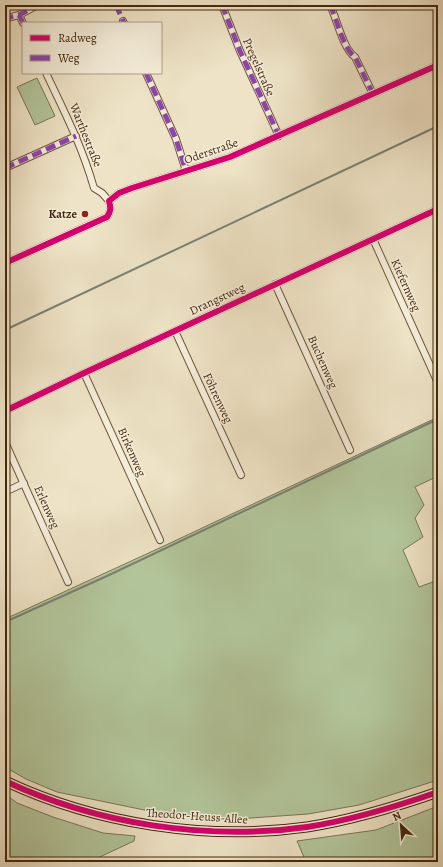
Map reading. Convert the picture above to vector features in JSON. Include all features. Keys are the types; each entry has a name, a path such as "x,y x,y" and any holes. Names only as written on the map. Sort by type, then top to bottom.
{"street":[{"path":"5,14 7,18 19,15 38,5"},
{"name":"Pregelstraße","path":"222,5 240,51 278,136"},
{"path":"330,5 336,18 337,26 350,54 355,57 373,94"},
{"path":"19,15 22,22"},
{"name":"Oderstraße","path":"109,201 119,193 132,188 230,157 438,65"},
{"name":"Warthestraße","path":"46,74 76,136 86,161 94,188 109,201"},
{"path":"146,74 176,139 186,171"},
{"path":"5,168 76,136"},
{"path":"5,263 107,217 111,207 109,201"},
{"name":"Drangstweg","path":"5,411 438,209"},
{"name":"Kiefernweg","path":"373,239 438,383"},
{"name":"Buchenweg","path":"275,284 350,450"},
{"name":"Föhrenweg","path":"175,331 241,475"},
{"name":"Birkenweg","path":"84,373 160,540"},
{"name":"Erlenweg","path":"5,442 68,582"},
{"path":"5,492 24,483"},
{"name":"Theodor-Heuss-Allee","path":"5,781 70,807 139,823 218,831 256,831 306,827 364,816 438,792"}],"green space":[{"path":"37,78 55,116 35,125 17,87"},
{"path":"438,417 438,476 415,487 424,505 415,518 423,537 403,550 419,587 438,580 438,780 359,805 308,814 237,819 154,812 57,792 26,779 5,767 5,619"},
{"path":"5,796 17,803 53,817 103,833 135,836 134,841 89,862 5,862"},
{"path":"438,806 438,862 306,862 297,841 376,830"}],"waterway":[{"path":"5,330 438,126"},
{"path":"5,622 107,576 438,419"}],"marked path":[{"path":"5,15 7,18 19,15 38,5"},
{"path":"116,5 124,22"},
{"path":"222,5 240,51 279,136"},
{"path":"330,5 344,41 355,57 373,94"},
{"path":"19,15 22,22"},
{"path":"146,74 176,139 186,171"},
{"path":"5,168 76,136"}],"cycle path":[{"path":"5,263 107,217 110,209 109,201 119,193 230,157 438,65"},
{"path":"5,411 438,209"},
{"path":"5,781 40,796 114,818 191,830 230,832 269,831 307,827 340,821 406,803 438,792"}],"place":[{"name":"Katze","path":"85,214"}]}
